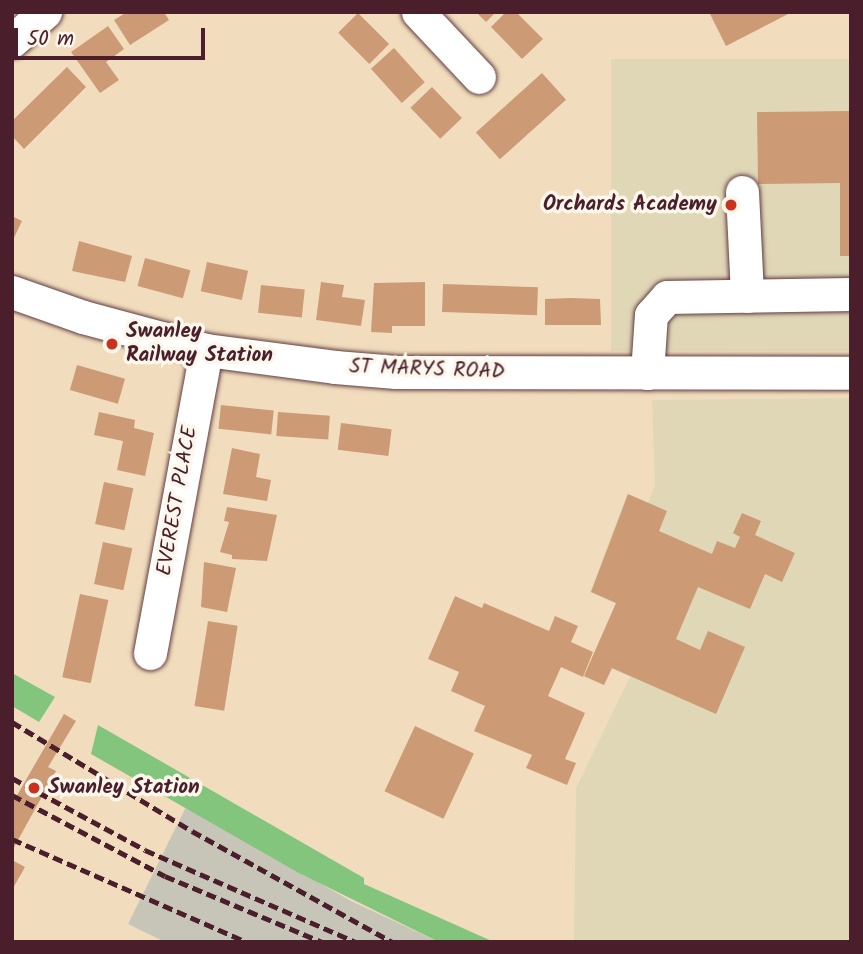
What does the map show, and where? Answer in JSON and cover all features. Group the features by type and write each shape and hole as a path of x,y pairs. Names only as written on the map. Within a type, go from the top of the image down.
{"street":[{"path":"12,41 45,12"},
{"path":"418,12 479,78"},
{"path":"742,192 747,296"},
{"name":"ST MARYS ROAD","path":"12,292 83,317 206,349 396,372 851,373"},
{"path":"646,373 651,315 667,298 851,294"},
{"name":"EVEREST PLACE","path":"150,653 206,349"}],"shaded area":[{"name":"Orchards Academy","path":"611,59 851,59 851,351 611,351"},
{"path":"851,398 851,942 574,942 576,788 630,677 612,669 604,685 584,677 616,604 590,592 627,494 648,503 655,486 652,400"},
{"path":"186,807 351,901 439,942 165,942 128,924"}],"green space":[{"path":"12,673 55,697 39,722 12,706"},
{"path":"98,725 364,878 364,884 494,942 439,942 297,872 91,754"}],"building":[{"path":"127,12 164,12 169,20 130,45 114,20"},
{"path":"476,12 496,12 486,22"},
{"path":"506,12 516,12 543,39 522,59 491,27"},
{"path":"709,12 792,12 726,46"},
{"path":"358,13 389,44 369,64 338,33"},
{"path":"108,26 124,49 106,62 119,80 100,93 71,52"},
{"path":"394,48 425,82 402,103 371,69"},
{"path":"67,67 86,87 24,149 12,136 12,121"},
{"path":"542,73 566,100 500,159 476,133"},
{"path":"432,87 462,118 440,139 410,108"},
{"path":"851,111 851,256 840,256 840,183 758,184 757,112"},
{"path":"12,216 22,221 12,242"},
{"path":"79,241 132,256 125,282 72,271"},
{"path":"145,258 190,270 183,298 137,286"},
{"path":"207,262 248,271 242,300 201,291"},
{"path":"321,282 344,285 342,297 365,300 361,326 316,320"},
{"path":"425,282 425,326 392,326 392,333 371,332 374,283"},
{"path":"443,284 538,287 537,315 442,312"},
{"path":"261,285 305,290 302,317 258,313"},
{"path":"545,299 600,299 601,325 545,325"},
{"path":"77,365 125,379 118,404 70,390"},
{"path":"221,405 274,411 271,434 218,429"},
{"path":"99,412 135,420 134,428 154,433 145,476 117,470 123,441 94,435"},
{"path":"278,412 330,416 328,440 276,436"},
{"path":"341,423 392,429 388,456 338,450"},
{"path":"232,448 260,454 256,477 271,480 267,501 223,494"},
{"path":"104,482 133,488 124,530 95,524"},
{"path":"628,494 667,511 659,531 712,554 717,541 735,548 740,537 733,533 742,513 761,521 755,535 795,553 782,582 765,574 750,609 698,587 676,639 700,650 708,631 745,647 716,714 612,668 604,685 584,676 616,603 591,592"},
{"path":"227,507 277,515 267,561 232,559 232,555 220,552 229,522 224,521"},
{"path":"103,542 132,548 123,590 94,584"},
{"path":"204,562 236,568 227,612 201,607"},
{"path":"80,594 108,600 91,683 62,677"},
{"path":"455,596 482,608 484,603 549,631 555,616 578,626 571,642 593,652 583,677 561,667 548,696 585,713 565,759 576,763 567,785 526,768 532,755 474,731 485,706 451,691 459,672 428,659"},
{"path":"208,621 238,626 224,711 195,706"},
{"name":"Swanley Station","path":"64,714 76,721 48,767 56,771 12,851 12,804"},
{"path":"415,726 474,753 443,819 385,791"},
{"path":"12,860 25,867 12,890"}],"railway":[{"path":"12,722 192,831 392,942"},
{"path":"12,778 145,850 356,942"},
{"path":"12,795 165,876 322,942"},
{"path":"12,839 247,942"}],"place":[{"name":"Orchards Academy","path":"731,205"},
{"name":"Swanley Railway Station","path":"112,344"},
{"name":"Swanley Station","path":"34,788"}]}
